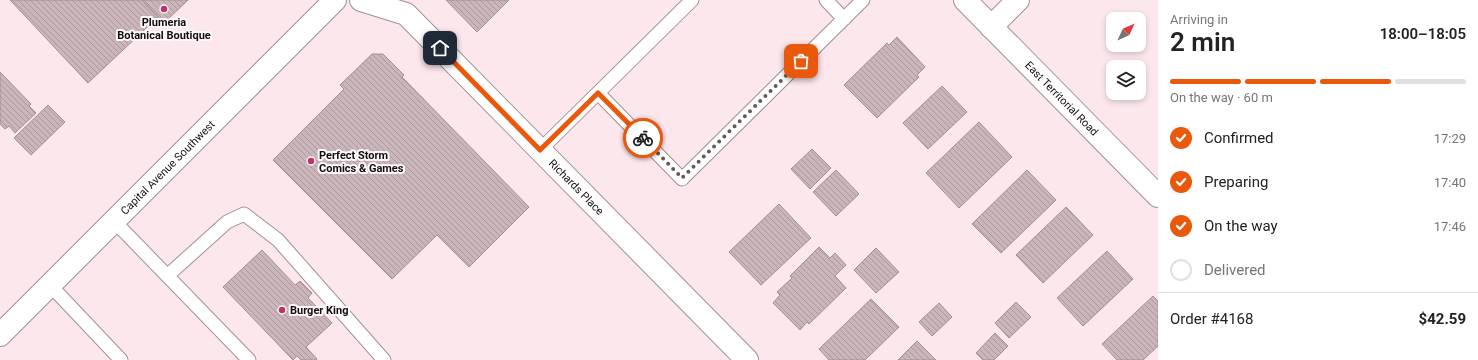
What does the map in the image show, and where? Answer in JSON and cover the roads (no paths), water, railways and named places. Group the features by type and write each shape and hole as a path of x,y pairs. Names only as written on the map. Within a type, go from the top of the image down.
{"street":[{"name":"Capital Avenue Southwest","path":"0,335 335,0"},
{"name":"Richards Place","path":"361,0 406,14 746,360"},
{"name":"East Territorial Road","path":"965,0 1158,196"},
{"path":"991,27 1018,0"}],"lane":[{"path":"540,150 692,0"},
{"path":"826,0 844,19"},
{"path":"598,93 682,178 863,0"},
{"path":"167,276 227,222 244,214 278,240 384,360"},
{"path":"114,221 248,360"},
{"path":"50,285 121,360"}],"place":[{"name":"Plumeria Botanical Boutique","path":"164,9"},
{"name":"Perfect Storm Comics & Games","path":"311,161"},
{"name":"Burger King","path":"282,310"}]}
